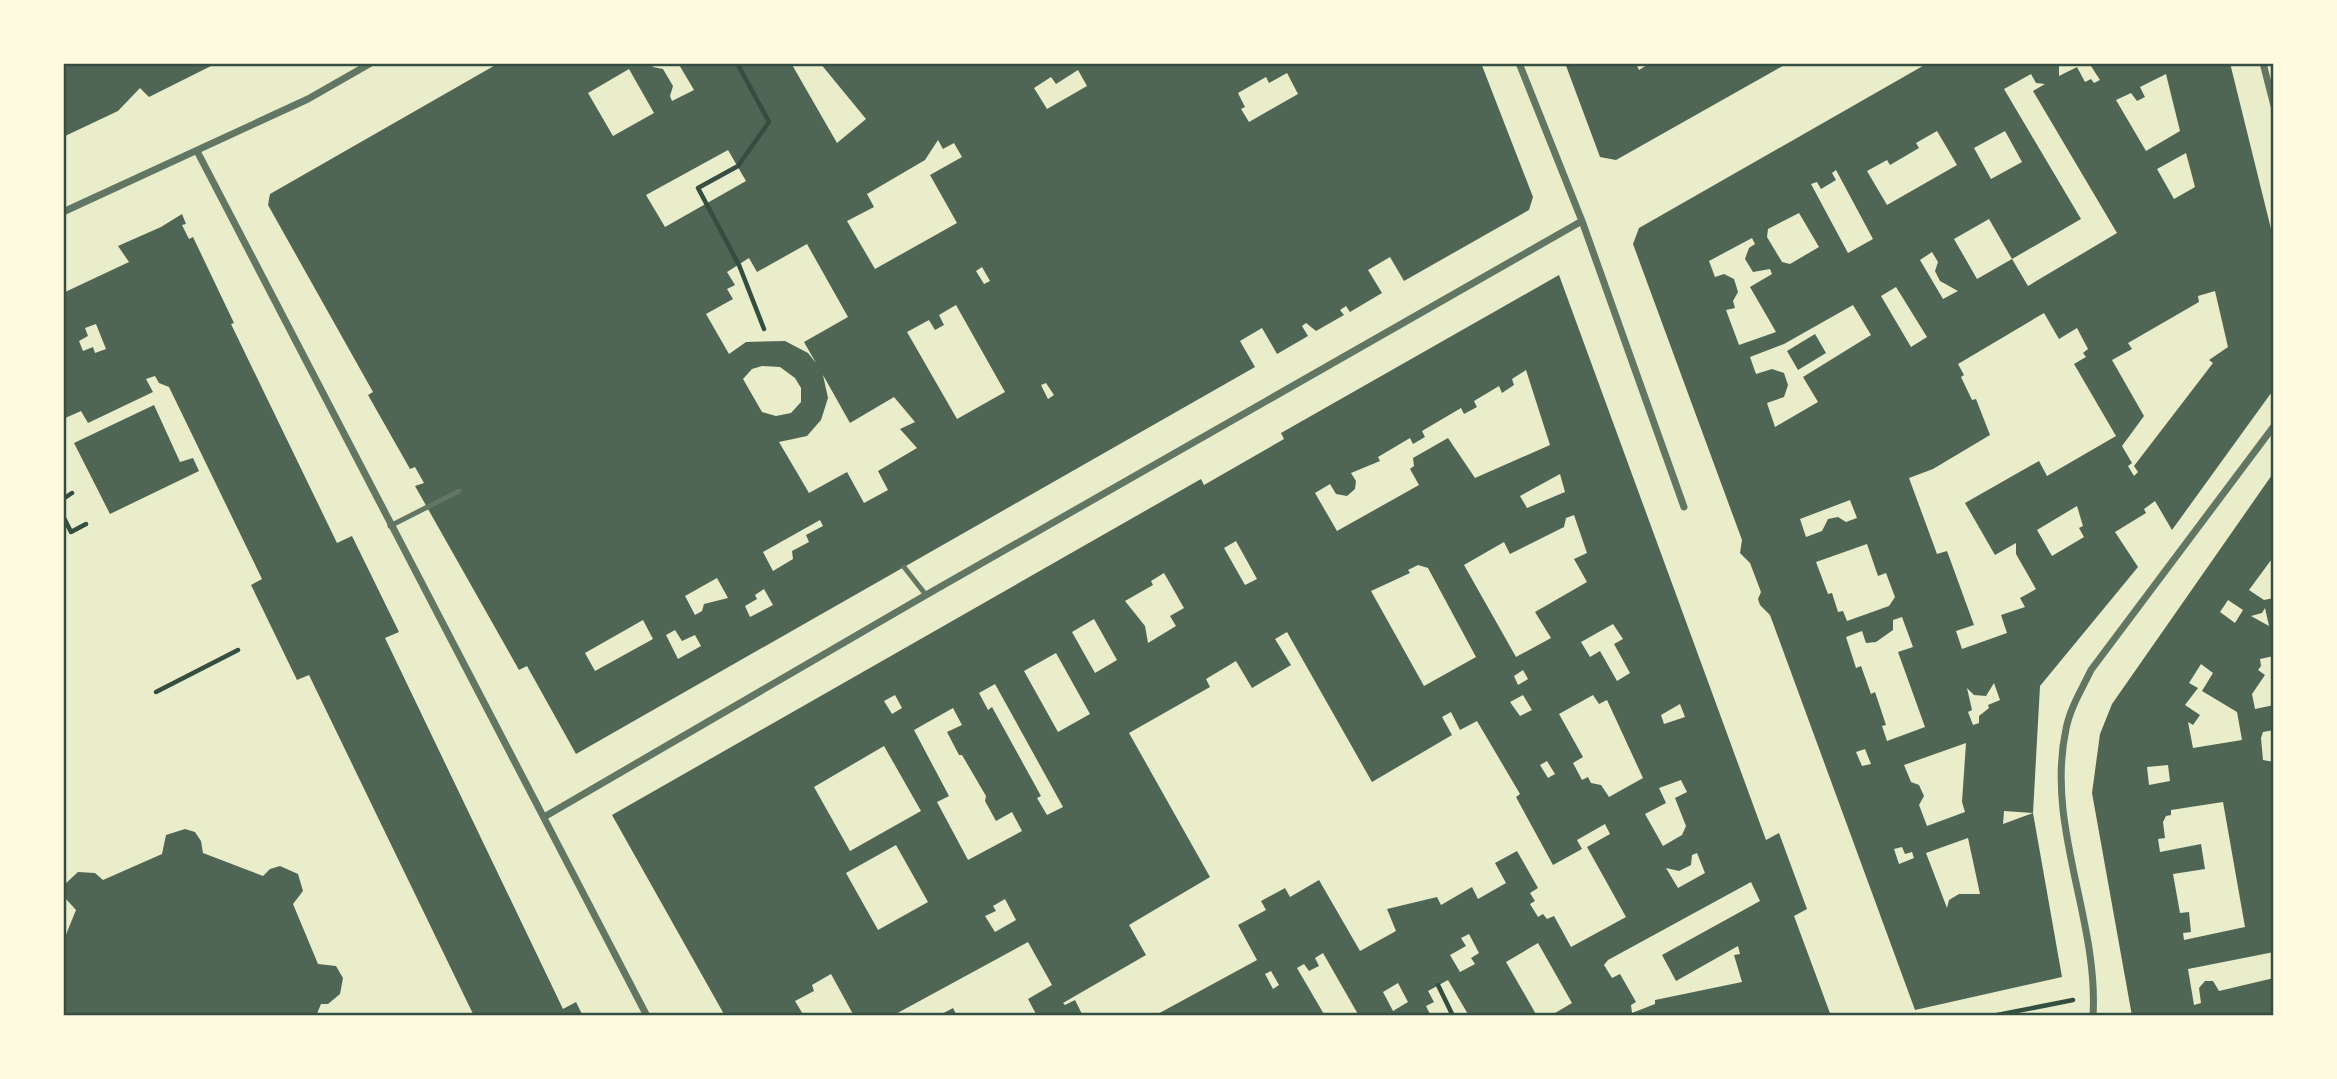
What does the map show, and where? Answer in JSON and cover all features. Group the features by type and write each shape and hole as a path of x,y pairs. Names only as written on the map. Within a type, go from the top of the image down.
{"street":[{"path":"63,212 308,99 371,63"},
{"path":"1519,63 1582,221 1684,508"},
{"path":"2263,63 2274,106"},
{"path":"197,151 647,1016"},
{"path":"544,817 926,595 1582,221"},
{"path":"2093,1016 2094,996 2062,807 2063,755 2071,712 2091,670 2274,426"}],"lane":[{"path":"390,526 459,491"},
{"path":"904,567 926,595"}],"path":[{"path":"737,63 769,122 738,166 698,188 739,265 764,329"},
{"path":"63,499 72,493"},
{"path":"63,516 71,532 86,524"},
{"path":"156,692 238,650"},
{"path":"1438,985 1453,1016"},
{"path":"1992,1016 2094,996"}],"building":[{"path":"63,63 217,63 149,97 140,88 118,111 63,137"},
{"path":"499,63 651,63 653,67 663,69 673,86 670,96 672,101 694,90 678,63 791,63 837,143 866,119 820,63 1481,63 1533,197 1529,210 1404,281 1390,257 1368,270 1382,293 1350,312 1346,306 1340,310 1344,315 1316,331 1306,323 1302,326 1308,336 1277,354 1262,328 1240,341 1255,367 576,754 527,666 519,670 415,486 424,483 415,467 410,469 368,395 373,392 268,205 270,194","holes":["629,69 654,113 613,136 588,93","1078,70 1087,86 1047,109 1034,88 1051,77 1056,84","1287,73 1298,94 1249,122 1241,109 1245,107 1238,93 1266,77 1269,83","938,140 943,149 954,143 962,157 930,175 957,223 875,269 847,221 874,207 867,194 925,160","728,150 746,181 665,227 646,195","807,244 848,317 804,342 816,363 808,353 785,341 746,342 729,354 706,314 733,299 727,289 735,285 727,272 749,258 757,272","982,267 990,281 984,284 976,271","956,305 1005,392 957,419 907,332 929,320 935,330 944,325 939,315","762,366 780,367 795,378 801,388 801,402 791,413 776,416 762,412 743,379 752,369","823,375 850,423 894,397 915,422 900,429 917,448 878,471 888,490 864,503 847,472 809,493 779,442 807,436 821,420 828,398","1046,383 1054,395 1048,399 1041,385","820,520 823,526 806,535 809,542 792,551 793,559 773,571 763,552","717,578 728,598 704,604 702,611 695,615 685,596","764,589 773,605 750,617 745,606 757,599 755,595","643,620 653,639 595,671 585,653","675,630 682,641 695,635 701,646 678,659 666,635"]},
{"path":"1565,63 1636,63 1639,70 1650,63 1788,63 1616,160 1600,157"},
{"path":"1928,63 2059,63 2059,76 2077,67 2085,82 2091,79 2094,83 2100,80 2089,63 2230,63 2274,241 2274,389 2172,530 2155,501 2144,509 2146,513 2115,532 2138,567 2040,686 2033,813 2062,977 1915,1010 1770,615 1760,605 1758,599 1761,592 1750,563 1740,553 1742,540 1633,244 1639,228","holes":["2031,74 2036,83 2045,84 2033,91 2117,233 2028,286 2012,259 2081,219 2004,89","2166,74 2180,131 2146,151 2116,100 2131,93 2137,101 2145,97 2140,87","1937,131 1957,165 1887,205 1867,171 1887,160 1890,165 1919,148 1916,143","2005,131 2022,162 1991,179 1974,148","2186,153 2195,187 2174,199 2157,169","1836,170 1873,239 1848,253 1811,184 1817,182 1821,189 1836,180 1832,173","1799,213 1819,247 1790,264 1782,262 1767,237 1768,229","1989,219 2012,259 1977,279 1954,239","1752,238 1755,244 1749,248 1745,259 1753,272 1770,269 1772,274 1750,287 1776,332 1739,345 1726,310 1735,308 1733,301 1738,292 1734,279 1724,274 1715,277 1709,261","1932,252 1938,262 1935,271 1940,281 1958,291 1943,299 1920,260","1896,287 1927,337 1911,347 1881,296","2215,291 2228,347 2209,360 2213,363 2134,466 2138,472 2134,476 2128,466 2132,463 2122,446 2144,416 2112,360 2132,349 2128,343 2199,302 2198,296","1853,305 1871,335 1803,377 1818,402 1775,427 1767,403 1784,397 1788,385 1784,373 1772,369 1756,374 1750,357 1784,344","2044,313 2059,339 2077,328 2088,349 2083,353 2086,357 2074,364 2116,436 2047,476 2039,461 1965,503 1995,555 2016,543 2016,554 2036,589 2020,598 2025,607 2001,615 2007,633 1962,649 1956,631 1974,625 1947,551 1937,554 1909,478 1933,469 1990,435 1976,399 1972,400 1958,364","1850,500 1857,518 1846,522 1838,517 1828,519 1822,531 1806,537 1800,519","2077,506 2083,526 2079,528 2084,537 2052,556 2037,530","1867,544 1878,576 1886,573 1895,597 1889,606 1847,621 1843,611 1838,612 1832,593 1828,594 1816,562","1902,617 1913,647 1898,652 1925,727 1887,741 1882,726 1886,725 1875,692 1871,694 1861,666 1856,668 1846,637 1862,631 1866,643 1876,642 1893,630 1893,620","1994,683 2000,700 1988,705 1989,708 1979,716 1979,723 1973,725 1968,712 1972,710 1967,688 1974,695 1986,696","1966,743 1962,802 1965,812 1927,826 1919,805 1924,796 1919,785 1911,782 1904,765","1865,749 1871,764 1862,766 1856,752","2004,811 2033,813 2003,824","1968,838 1980,894 1959,894 1949,900 1947,908 1926,853","1902,847 1905,854 1912,852 1914,858 1899,864 1894,849"]},
{"path":"182,214 186,224 182,225 189,239 193,237 234,323 231,324 337,543 352,536 399,632 385,638 563,1009 576,1002 583,1016 474,1016 309,675 297,680 251,585 262,579 169,387 159,383 155,376 146,379 153,392 88,423 81,411 63,419 63,293 129,262 118,246 161,227","holes":["96,324 106,349 95,353 93,347 83,351 79,341 88,336 85,328"]},
{"path":"1559,275 1766,840 1779,833 1807,909 1794,916 1831,1016 1550,1016 1572,1003 1538,943 1506,962 1537,1016 1469,1016 1448,980 1428,991 1434,1002 1426,1006 1431,1016 1359,1016 1323,953 1315,958 1319,966 1309,971 1304,964 1297,968 1325,1016 1154,1016 1257,960 1238,925 1266,910 1261,901 1285,888 1290,897 1319,880 1360,951 1396,931 1387,909 1437,897 1441,905 1472,887 1478,899 1506,883 1495,863 1517,851 1538,888 1530,893 1535,901 1530,904 1538,917 1543,914 1547,919 1554,916 1571,947 1626,917 1587,847 1610,834 1605,824 1577,840 1582,849 1553,865 1516,797 1520,794 1477,721 1460,730 1451,712 1442,717 1452,735 1372,782 1287,632 1275,639 1291,665 1252,688 1236,661 1206,679 1210,687 1129,733 1210,877 1129,925 1146,955 1063,1003 1065,1005 1075,1000 1083,1016 1037,1016 1028,999 1052,985 1028,942 892,1016 854,1016 831,974 812,985 814,991 795,1001 804,1016 725,1016 612,815 1201,479 1204,485 1284,439 1281,433","holes":["1526,370 1550,445 1475,478 1448,438 1413,458 1414,466 1410,469 1419,485 1337,531 1315,493 1330,484 1336,494 1347,496 1355,489 1356,481 1351,473 1380,461 1378,457 1410,438 1413,444 1425,437 1422,431 1461,408 1464,414 1477,407 1474,401 1499,386 1502,393 1514,385 1512,379","1560,474 1565,492 1527,508 1520,496","1574,515 1587,553 1574,559 1587,582 1535,612 1551,638 1516,657 1464,565 1504,542 1510,554 1564,527 1566,518","1236,541 1257,579 1245,585 1224,548","1418,565 1428,568 1476,657 1424,686 1371,591 1410,573 1408,570","1164,573 1184,608 1170,616 1176,626 1148,643 1145,626 1125,601 1153,585 1151,581","1094,619 1117,660 1095,673 1072,632","1613,624 1623,639 1614,644 1630,673 1617,681 1600,651 1590,657 1581,642","1056,653 1090,714 1058,732 1024,671","1523,670 1528,679 1518,685 1514,676","995,684 1063,807 1047,815 1037,798 1041,796 992,707 988,710 979,693","895,695 902,708 892,714 884,701","1523,695 1532,710 1520,716 1510,702","1593,695 1599,704 1607,700 1643,778 1609,797 1601,785 1591,783 1588,777 1582,780 1573,763 1583,757 1559,714","1680,704 1685,717 1664,724 1661,715","953,708 962,725 947,732 986,796 985,801 996,821 1012,812 1022,831 968,860 937,802 949,796 914,730","884,746 921,811 850,851 814,787","1547,761 1555,774 1548,778 1540,765","1681,780 1687,792 1675,798 1686,826 1682,835 1663,846 1645,814 1666,803 1659,788","896,845 928,902 878,930 846,873","1697,853 1705,873 1678,888 1666,868 1679,871 1691,865 1692,855","1751,882 1760,901 1662,955 1676,981 1738,946 1740,954 1734,955 1742,982 1655,1000 1655,1004 1632,1013 1631,1005 1636,1002 1620,974 1612,978 1604,965 1608,960","1005,899 1016,920 995,932 985,916 996,911 993,906","1469,934 1479,953 1471,958 1475,964 1460,972 1450,955 1466,946 1461,938","1271,971 1279,985 1273,989 1265,974","1398,983 1408,1002 1393,1011 1383,992"]},
{"path":"1815,334 1826,353 1798,370 1787,351"},
{"path":"154,405 180,462 193,458 199,471 110,514 74,443"},
{"path":"2274,472 2274,556 2249,590 2264,600 2274,598 2274,656 2260,659 2261,666 2258,670 2265,675 2252,694 2255,709 2274,705 2274,730 2263,732 2261,738 2263,760 2274,762 2274,952 2188,969 2194,1005 2201,1003 2199,988 2205,981 2213,981 2219,991 2274,978 2274,1016 2132,1016 2092,793 2100,734 2112,704","holes":["2228,600 2243,610 2235,623 2220,612","2265,608 2269,626 2251,616 2262,613","2201,664 2213,673 2202,691 2237,712 2242,740 2193,748 2188,722 2193,725 2200,715 2185,705 2198,688 2189,683","2168,765 2170,781 2149,785 2147,767","2223,802 2245,927 2184,940 2183,933 2191,932 2189,912 2180,913 2173,874 2205,869 2201,844 2160,852 2158,839 2165,838 2163,822 2166,816 2171,815 2171,810"]},
{"path":"185,829 195,832 201,841 203,853 263,876 270,869 280,866 298,874 303,891 293,904 318,964 336,966 343,978 340,994 328,1004 321,1004 316,1016 63,1016 63,942 76,910 66,899 65,884 78,872 95,873 103,880 162,854 166,835"},
{"path":"953,1008 957,1016 938,1016"}]}
